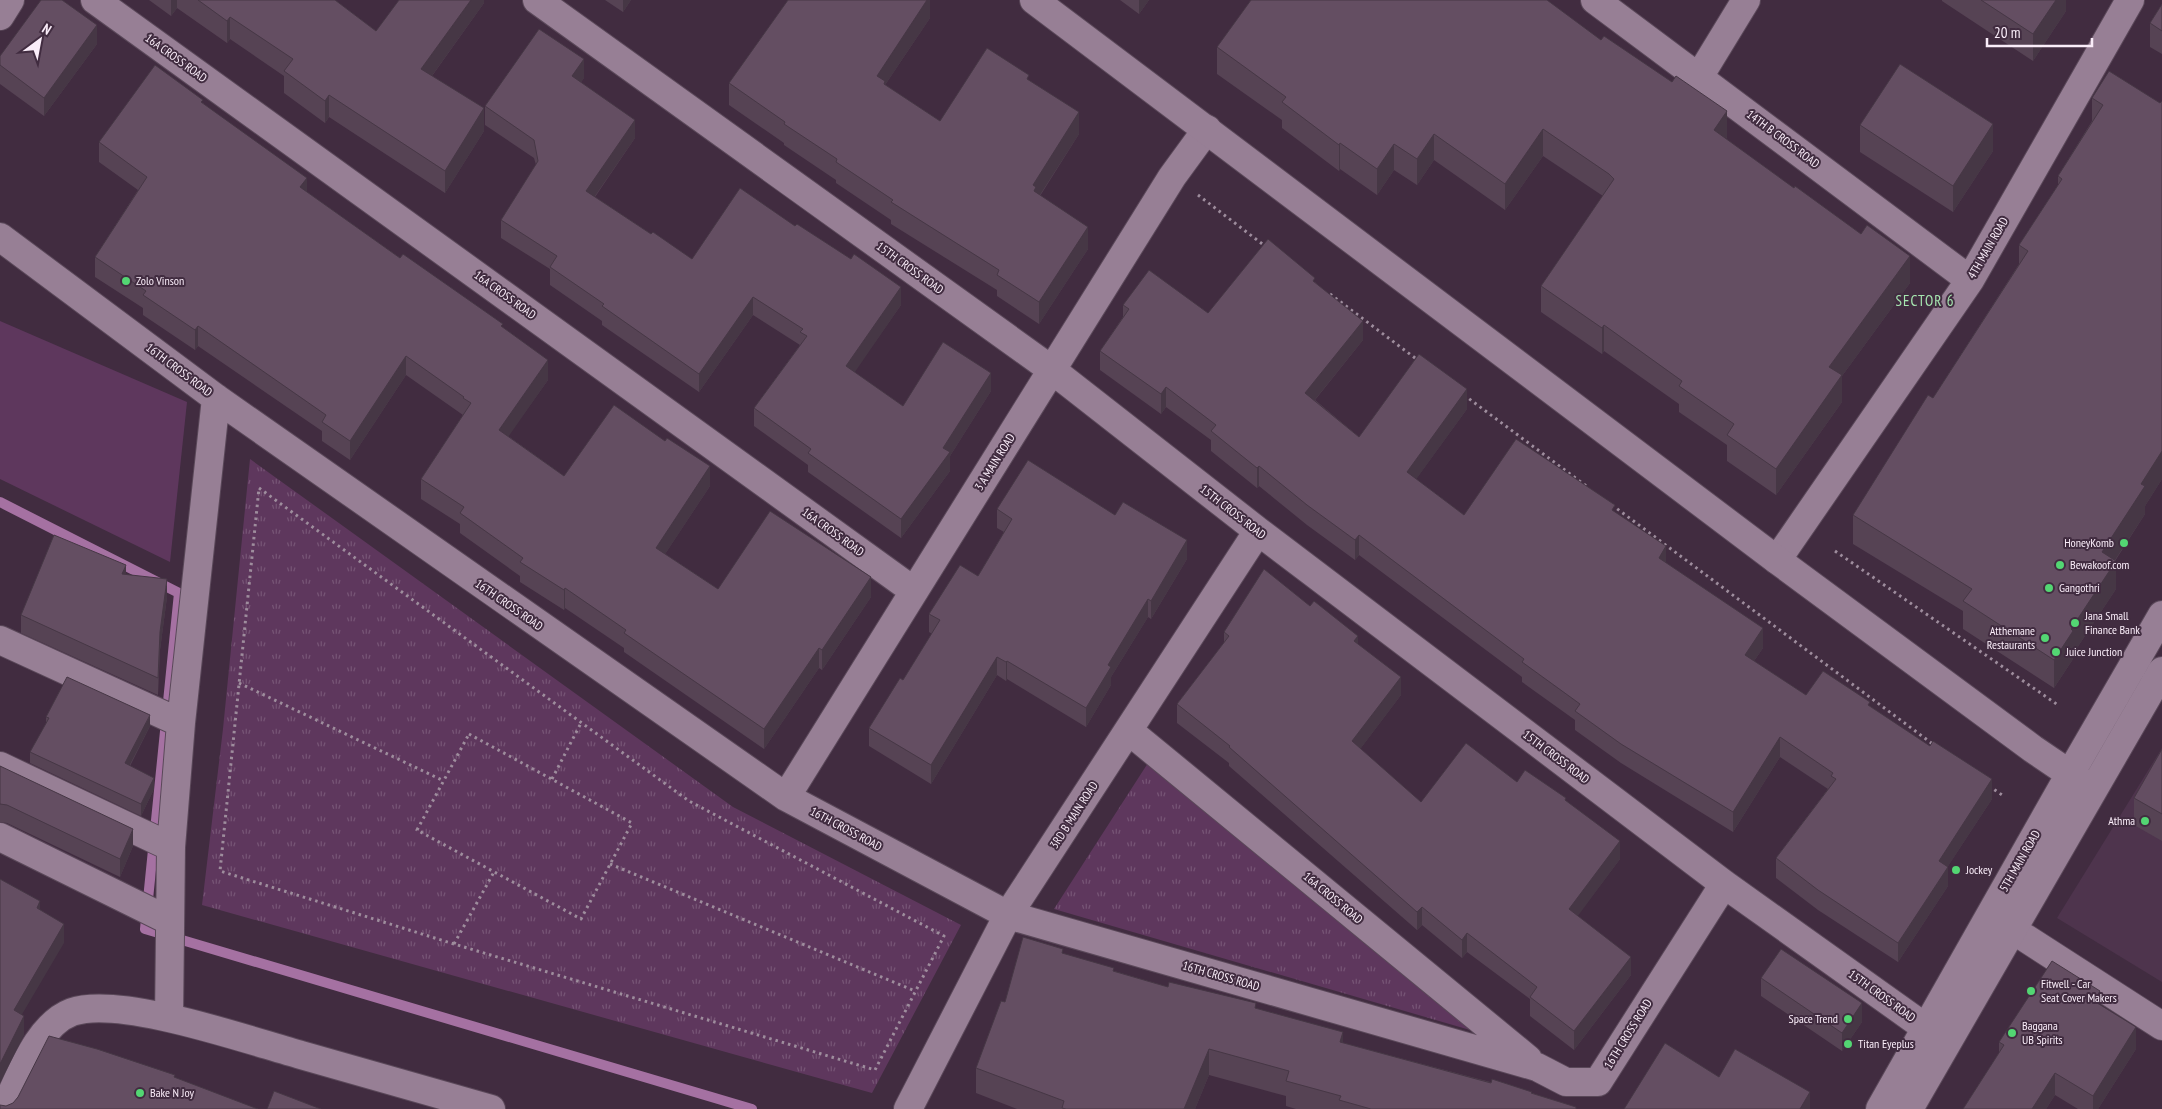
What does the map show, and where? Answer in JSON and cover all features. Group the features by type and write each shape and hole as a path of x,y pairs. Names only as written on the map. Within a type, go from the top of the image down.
{"street":[{"path":"0,16 10,0"},
{"name":"16A CROSS ROAD","path":"95,0 914,591"},
{"name":"15TH CROSS ROAD","path":"537,0 1052,370 1258,531 1724,884 1926,1028"},
{"path":"1034,0 1777,560 2092,789"},
{"name":"14TH B CROSS ROAD","path":"1595,0 1970,280"},
{"path":"1699,77 1746,0"},
{"name":"4TH MAIN ROAD","path":"1777,560 1970,280 2130,0"},
{"name":"3 A MAIN ROAD","path":"786,798 1172,177 1207,130"},
{"name":"16TH CROSS ROAD","path":"0,237 216,398 786,798 1008,915 1537,1067 1566,1082 1598,1082 1724,884"},
{"path":"169,1018 171,848 181,723 216,398"},
{"name":"3RD B MAIN ROAD","path":"908,1109 1008,915 1258,531"},
{"name":"5TH MAIN ROAD","path":"1880,1109 2162,615"},
{"path":"0,640 181,723"},
{"path":"1909,1109 2014,930 2092,789 2162,671"},
{"name":"16A CROSS ROAD","path":"1129,731 1537,1067"},
{"path":"0,766 171,848"},
{"path":"0,837 170,921"},
{"path":"2014,930 2162,1026"},
{"path":"4,1109 42,1035 57,1021 72,1012 96,1007 169,1018 491,1109"}],"path":[{"path":"1193,192 1269,248"},
{"path":"1324,290 1427,367"},
{"path":"1459,391 1593,491"},
{"path":"259,488 689,801 944,936 875,1070 454,944 220,871 239,683 259,488"},
{"path":"1609,503 1942,750"},
{"path":"1835,551 2058,705"},
{"path":"239,683 444,781"},
{"path":"552,779 582,723"},
{"path":"469,734 552,779 632,823 581,919 417,830 469,734"},
{"path":"1981,780 2005,798"},
{"path":"610,864 915,991"},
{"path":"454,944 494,872"}],"shaded area":[{"path":"2162,748 2162,982 2057,918"}],"green space":[{"path":"0,321 187,402 170,562 0,479"},
{"path":"250,459 733,807 961,925 872,1093 202,905 223,729"},
{"path":"1148,763 1477,1032 1054,909"}],"building":[{"path":"41,0 62,0 97,25 44,98 0,65 0,56"},
{"path":"198,0 335,0 376,31 399,0 471,0 421,69 484,108 445,171 329,95 325,101 284,71 293,59 230,17 227,21"},
{"path":"788,0 927,0 877,76 885,81 884,84 940,121 987,48 1029,75 1027,79 1079,112 1033,185 1036,187 1034,191 1088,227 1039,302 997,275 999,270 891,202 893,200 836,162 837,159 784,124 785,122 729,83"},
{"path":"1251,0 1547,0 1601,40 1604,36 1672,82 1676,76 1727,111 1714,130 1861,234 1867,225 1910,256 1829,367 1842,375 1776,469 1727,435 1734,424 1679,386 1682,381 1604,325 1602,328 1541,286 1614,179 1609,174 1543,129 1505,184 1434,134 1417,159 1394,144 1377,169 1340,143 1339,145 1282,102 1286,97 1217,47"},
{"path":"1981,0 2056,0 2033,34"},
{"path":"2162,4 2162,31 2150,23"},
{"path":"539,29 584,59 572,76 635,120 586,191 651,234 653,232 692,259 740,188 795,226 797,224 851,259 854,254 901,287 846,366 903,406 943,342 991,373 943,448 950,452 901,519 808,453 811,449 754,408 807,336 800,332 803,329 753,297 699,374 550,267 557,256 501,220 538,161 534,140 485,106"},
{"path":"1900,64 1993,124 1953,186 1860,125"},
{"path":"155,65 203,100 201,102 307,178 300,187 400,258 403,254 503,324 501,326 548,360 499,430 564,476 614,405 665,441 667,438 710,466 656,548 718,589 770,511 871,577 822,650 819,648 764,729 624,633 626,630 565,588 564,590 520,562 523,558 460,513 464,507 421,479 471,403 406,356 350,441 322,422 326,415 198,326 195,330 143,295 146,291 95,257 147,177 99,142"},
{"path":"2109,71 2160,103 2162,101 2162,451 2141,484 2145,486 2102,552 2116,561 2071,629 2073,631 2054,660 1963,601 1972,589 1853,515 1928,395 1933,398 2028,251 2019,245 2062,179 2058,176 2103,105 2092,98"},
{"path":"1268,239 1315,278 1313,281 1363,321 1305,393 1359,437 1419,354 1467,389 1407,472 1464,515 1516,439 1615,505 1612,510 1666,546 1659,558 1763,628 1745,655 1806,695 1823,671 1870,702 1868,705 1930,746 1933,741 1992,779 1939,861 1948,867 1898,943 1818,890 1776,858 1836,779 1831,776 1833,773 1780,737 1733,812 1621,744 1575,711 1580,704 1522,662 1524,659 1359,535 1355,540 1307,505 1259,466 1257,468 1211,431 1216,425 1166,387 1161,394 1100,351 1129,309 1123,305 1149,270 1208,313"},
{"path":"1028,460 1115,515 1123,502 1187,540 1151,601 1148,599 1108,665 1111,667 1086,708 1007,661 997,657 931,765 869,728 900,678 903,680 940,620 929,614 960,565 978,576 1012,519 997,509"},
{"path":"54,535 126,565 122,574 167,579 160,632 158,678 21,615"},
{"path":"1264,569 1310,606 1314,601 1358,636 1354,641 1401,677 1352,741 1421,802 1466,743 1517,782 1525,770 1566,798 1565,800 1620,841 1569,909 1631,957 1574,1031 1530,997 1537,987 1467,933 1462,940 1422,907 1417,912 1230,746 1177,704 1229,636 1224,632"},
{"path":"67,677 150,715 125,763 154,778 141,804 30,752 49,718 46,717"},
{"path":"2162,749 2162,814 2134,798"},
{"path":"0,766 133,829 120,859 7,805 0,804"},
{"path":"0,879 40,901 37,908 64,924 14,1010 24,1016 0,1064"},
{"path":"1023,937 1063,949 1062,953 1114,968 1113,971 1168,987 1169,982 1256,1003 1255,1008 1343,1032 1340,1042 1491,1083 1492,1079 1576,1107 1576,1109 1371,1109 1339,1100 1341,1096 1286,1081 1289,1071 1209,1049 1184,1109 1062,1108 1064,1101 976,1068 1001,1001 1005,1002"},
{"path":"1781,949 1862,1003 1842,1033 1761,978"},
{"path":"2052,961 2100,991 2094,1001 2136,1027 2093,1096 2055,1073 2032,1109 1963,1109 2004,1045 1999,1042"},
{"path":"49,1036 97,1049 175,1075 174,1077 258,1109 0,1109 0,1105 6,1106 13,1103 18,1097"},
{"path":"1665,1043 1719,1077 1735,1049 1810,1092 1800,1109 1624,1109"},
{"path":"274,1091 321,1109 267,1109"}],"waterway":[{"path":"0,502 179,593 145,929 752,1109"}],"place":[{"name":"Zolo Vinson","path":"126,281"},
{"name":"HoneyKomb","path":"2124,543"},
{"name":"Bewakoof.com","path":"2060,565"},
{"name":"Gangothri","path":"2049,588"},
{"name":"Jana Small Finance Bank","path":"2075,623"},
{"name":"Atthemane Restaurants","path":"2045,638"},
{"name":"Juice Junction","path":"2056,652"},
{"name":"Athma","path":"2145,821"},
{"name":"Jockey","path":"1956,870"},
{"name":"Fitwell - Car Seat Cover Makers","path":"2031,991"},
{"name":"Space Trend","path":"1848,1019"},
{"name":"Baggana UB Spirits","path":"2012,1033"},
{"name":"Titan Eyeplus","path":"1848,1044"},
{"name":"Bake N Joy","path":"140,1093"}],"district":[{"name":"SECTOR 6","path":"1925,301"}]}
